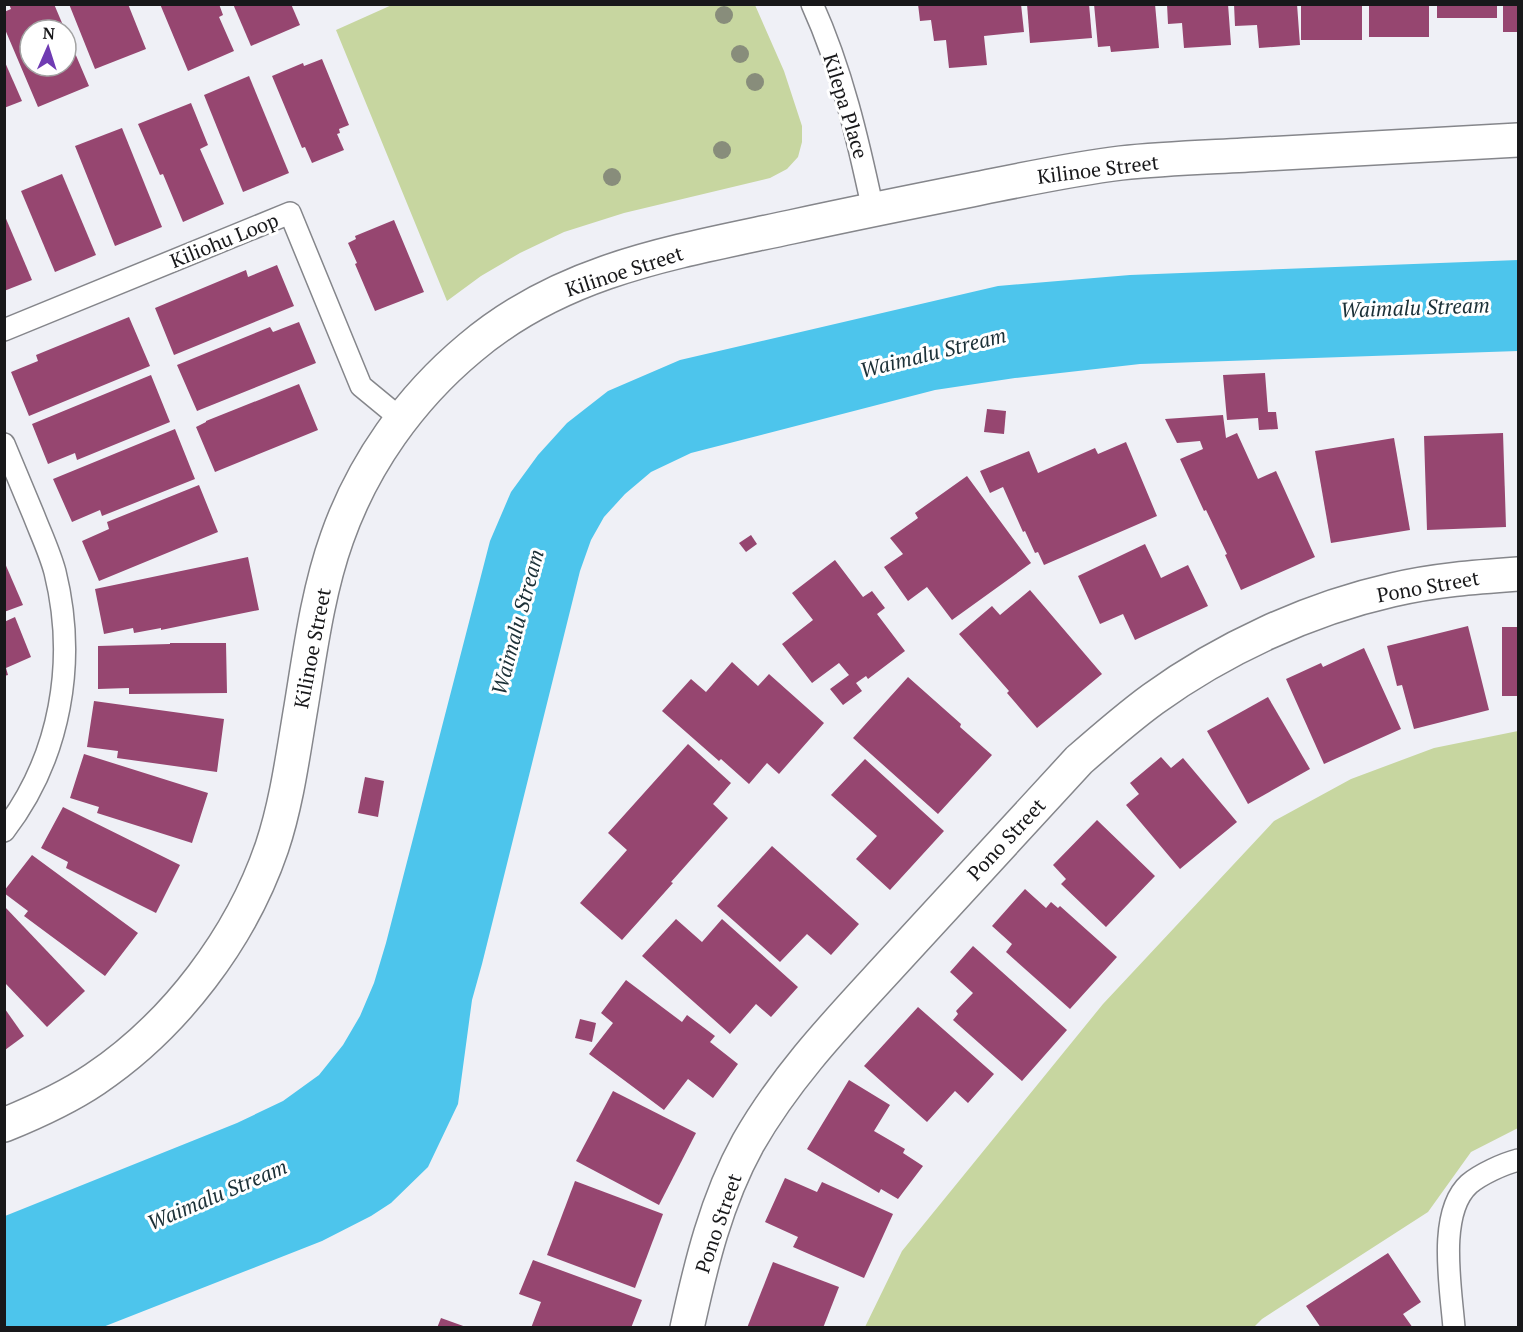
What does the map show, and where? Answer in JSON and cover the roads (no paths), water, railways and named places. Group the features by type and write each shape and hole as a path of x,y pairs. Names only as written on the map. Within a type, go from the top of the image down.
{"street":[{"name":"Kilinoe Street","path":"4,1125 57,1101 95,1079 128,1054 189,994 216,957 256,886 273,845 326,577 335,541 360,484 402,418 443,372 506,320 548,296 588,278 627,265 680,251 1035,177 1129,162 1518,140"},
{"name":"Pono Street","path":"687,1328 714,1221 747,1145 770,1107 813,1050 1079,760 1154,698 1189,675 1250,642 1290,624 1336,605 1392,590 1457,579 1518,574"}],"lane":[{"name":"Kilepa Place","path":"812,4 842,82 873,210"},
{"name":"Kiliohu Loop","path":"4,330 290,213 361,386 402,418"},
{"path":"4,444 54,570 61,603 64,666 61,704 50,748 34,787 4,831"},
{"path":"1454,1328 1447,1240 1455,1203 1469,1184 1499,1166 1518,1160"}],"water":[{"name":"Waimalu Stream","path":"1518,260 1518,351 1140,364 1015,378 935,390 691,453 651,472 625,494 604,517 591,540 580,571 472,1000 458,1104 428,1167 391,1203 322,1241 103,1327 5,1327 5,1216 237,1123 283,1101 319,1075 343,1045 360,1016 374,983 386,943 490,541 511,492 538,455 567,423 608,391 680,360 998,286 1130,275"}]}
